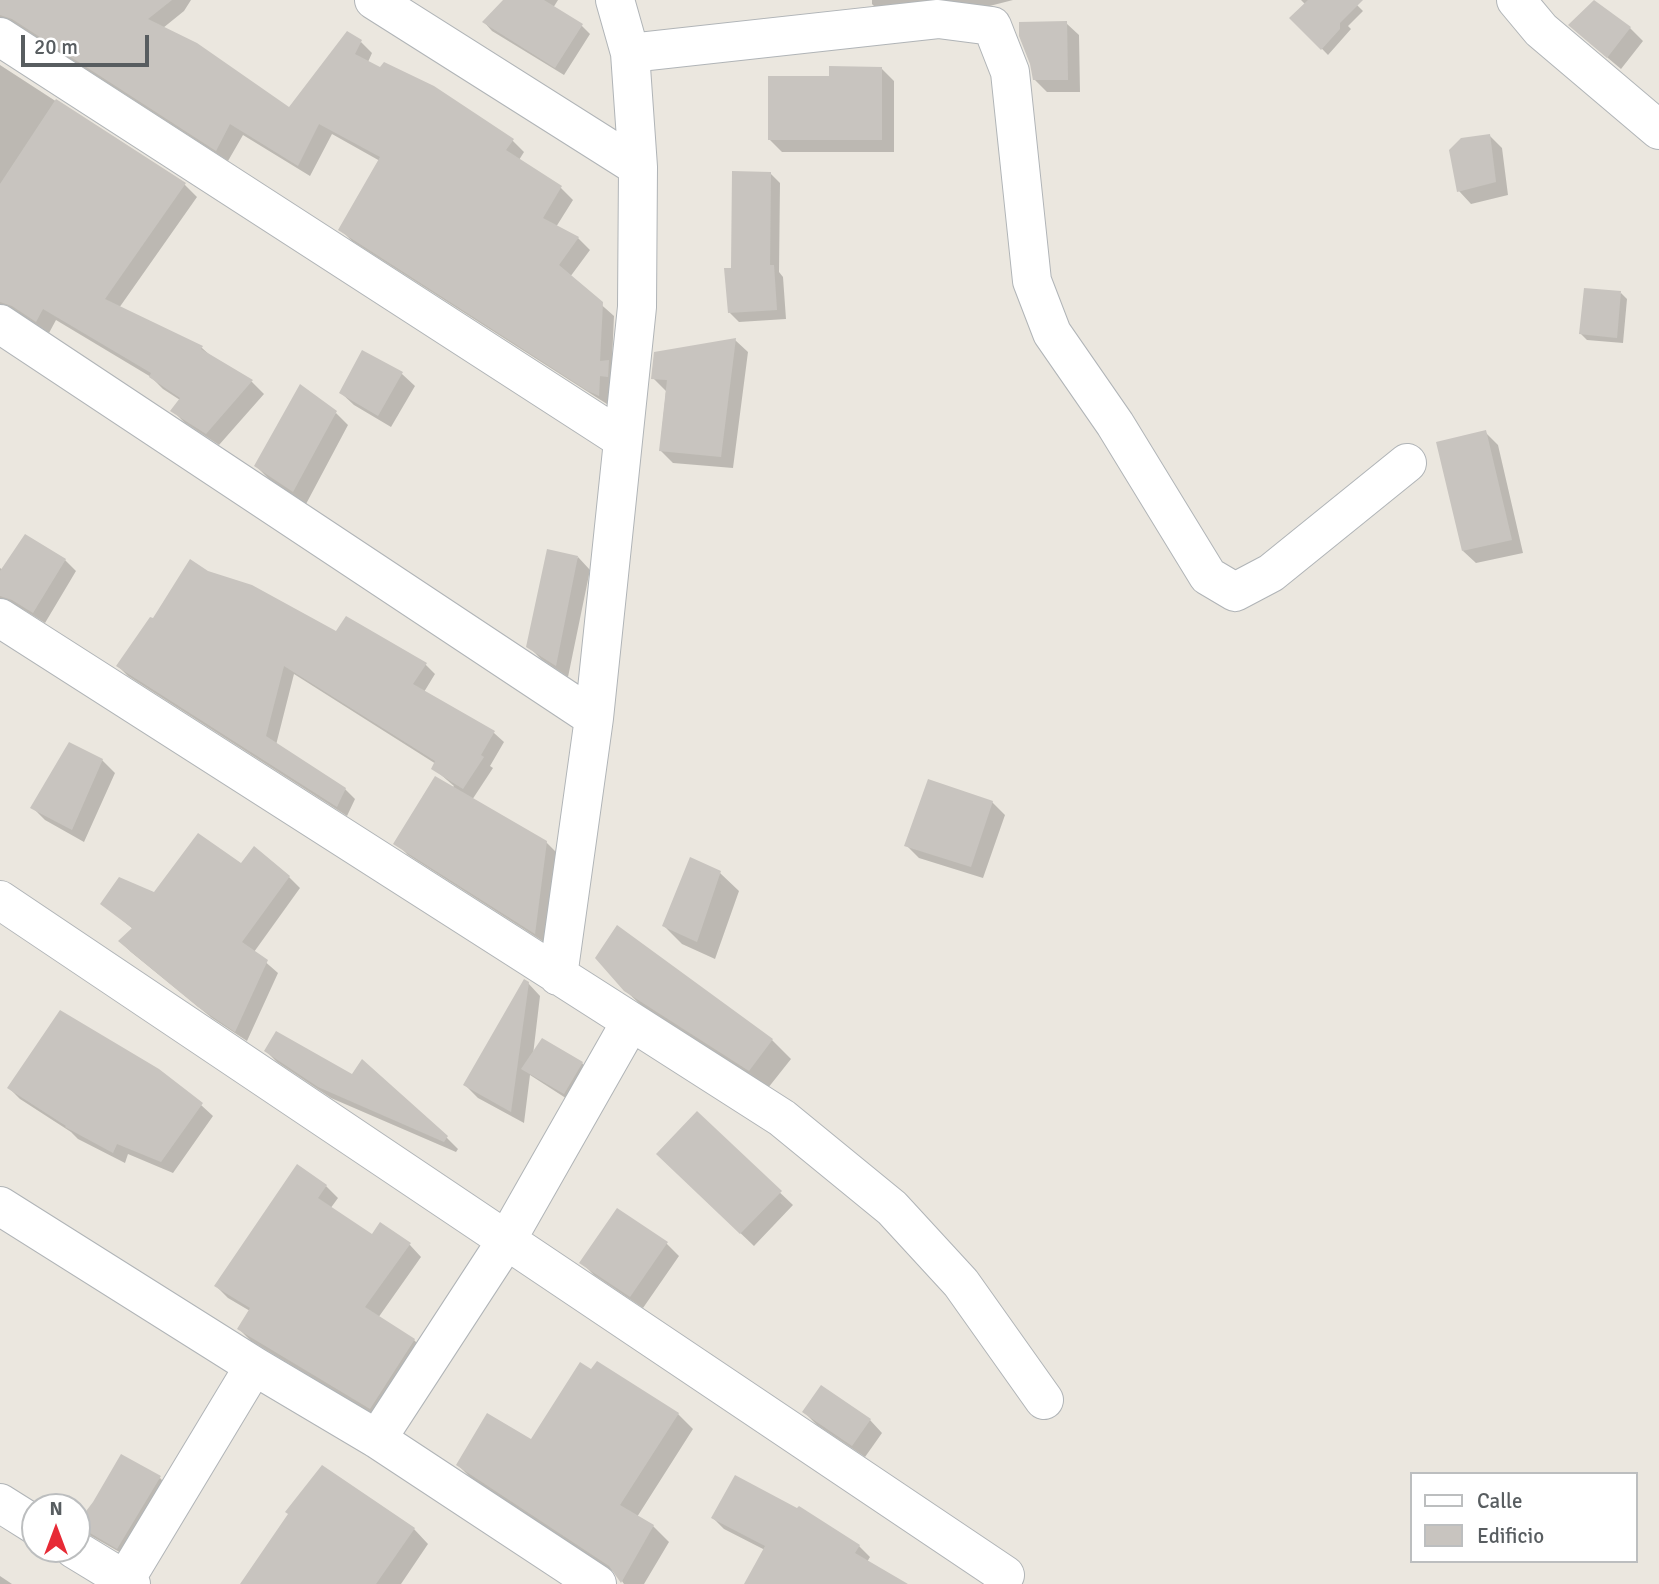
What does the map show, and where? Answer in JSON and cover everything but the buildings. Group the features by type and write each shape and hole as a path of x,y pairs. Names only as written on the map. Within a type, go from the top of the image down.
{"street":[{"path":"374,0 638,167"},
{"path":"558,976 594,719 637,307 638,167 630,53 615,0"},
{"path":"1516,0 1541,30 1659,130"},
{"path":"630,53 938,19 992,26 1010,72 1032,281 1052,333 1115,424 1208,576 1235,592 1271,573 1407,463"},
{"path":"0,37 622,439"},
{"path":"0,324 594,719"},
{"path":"0,618 782,1118 892,1208 961,1283 1044,1400"},
{"path":"0,900 1005,1575"},
{"path":"377,1439 506,1241 630,1023"},
{"path":"0,1206 254,1366 377,1439 597,1584"},
{"path":"91,1560 127,1583 254,1366"},
{"path":"0,1503 21,1516"}]}
